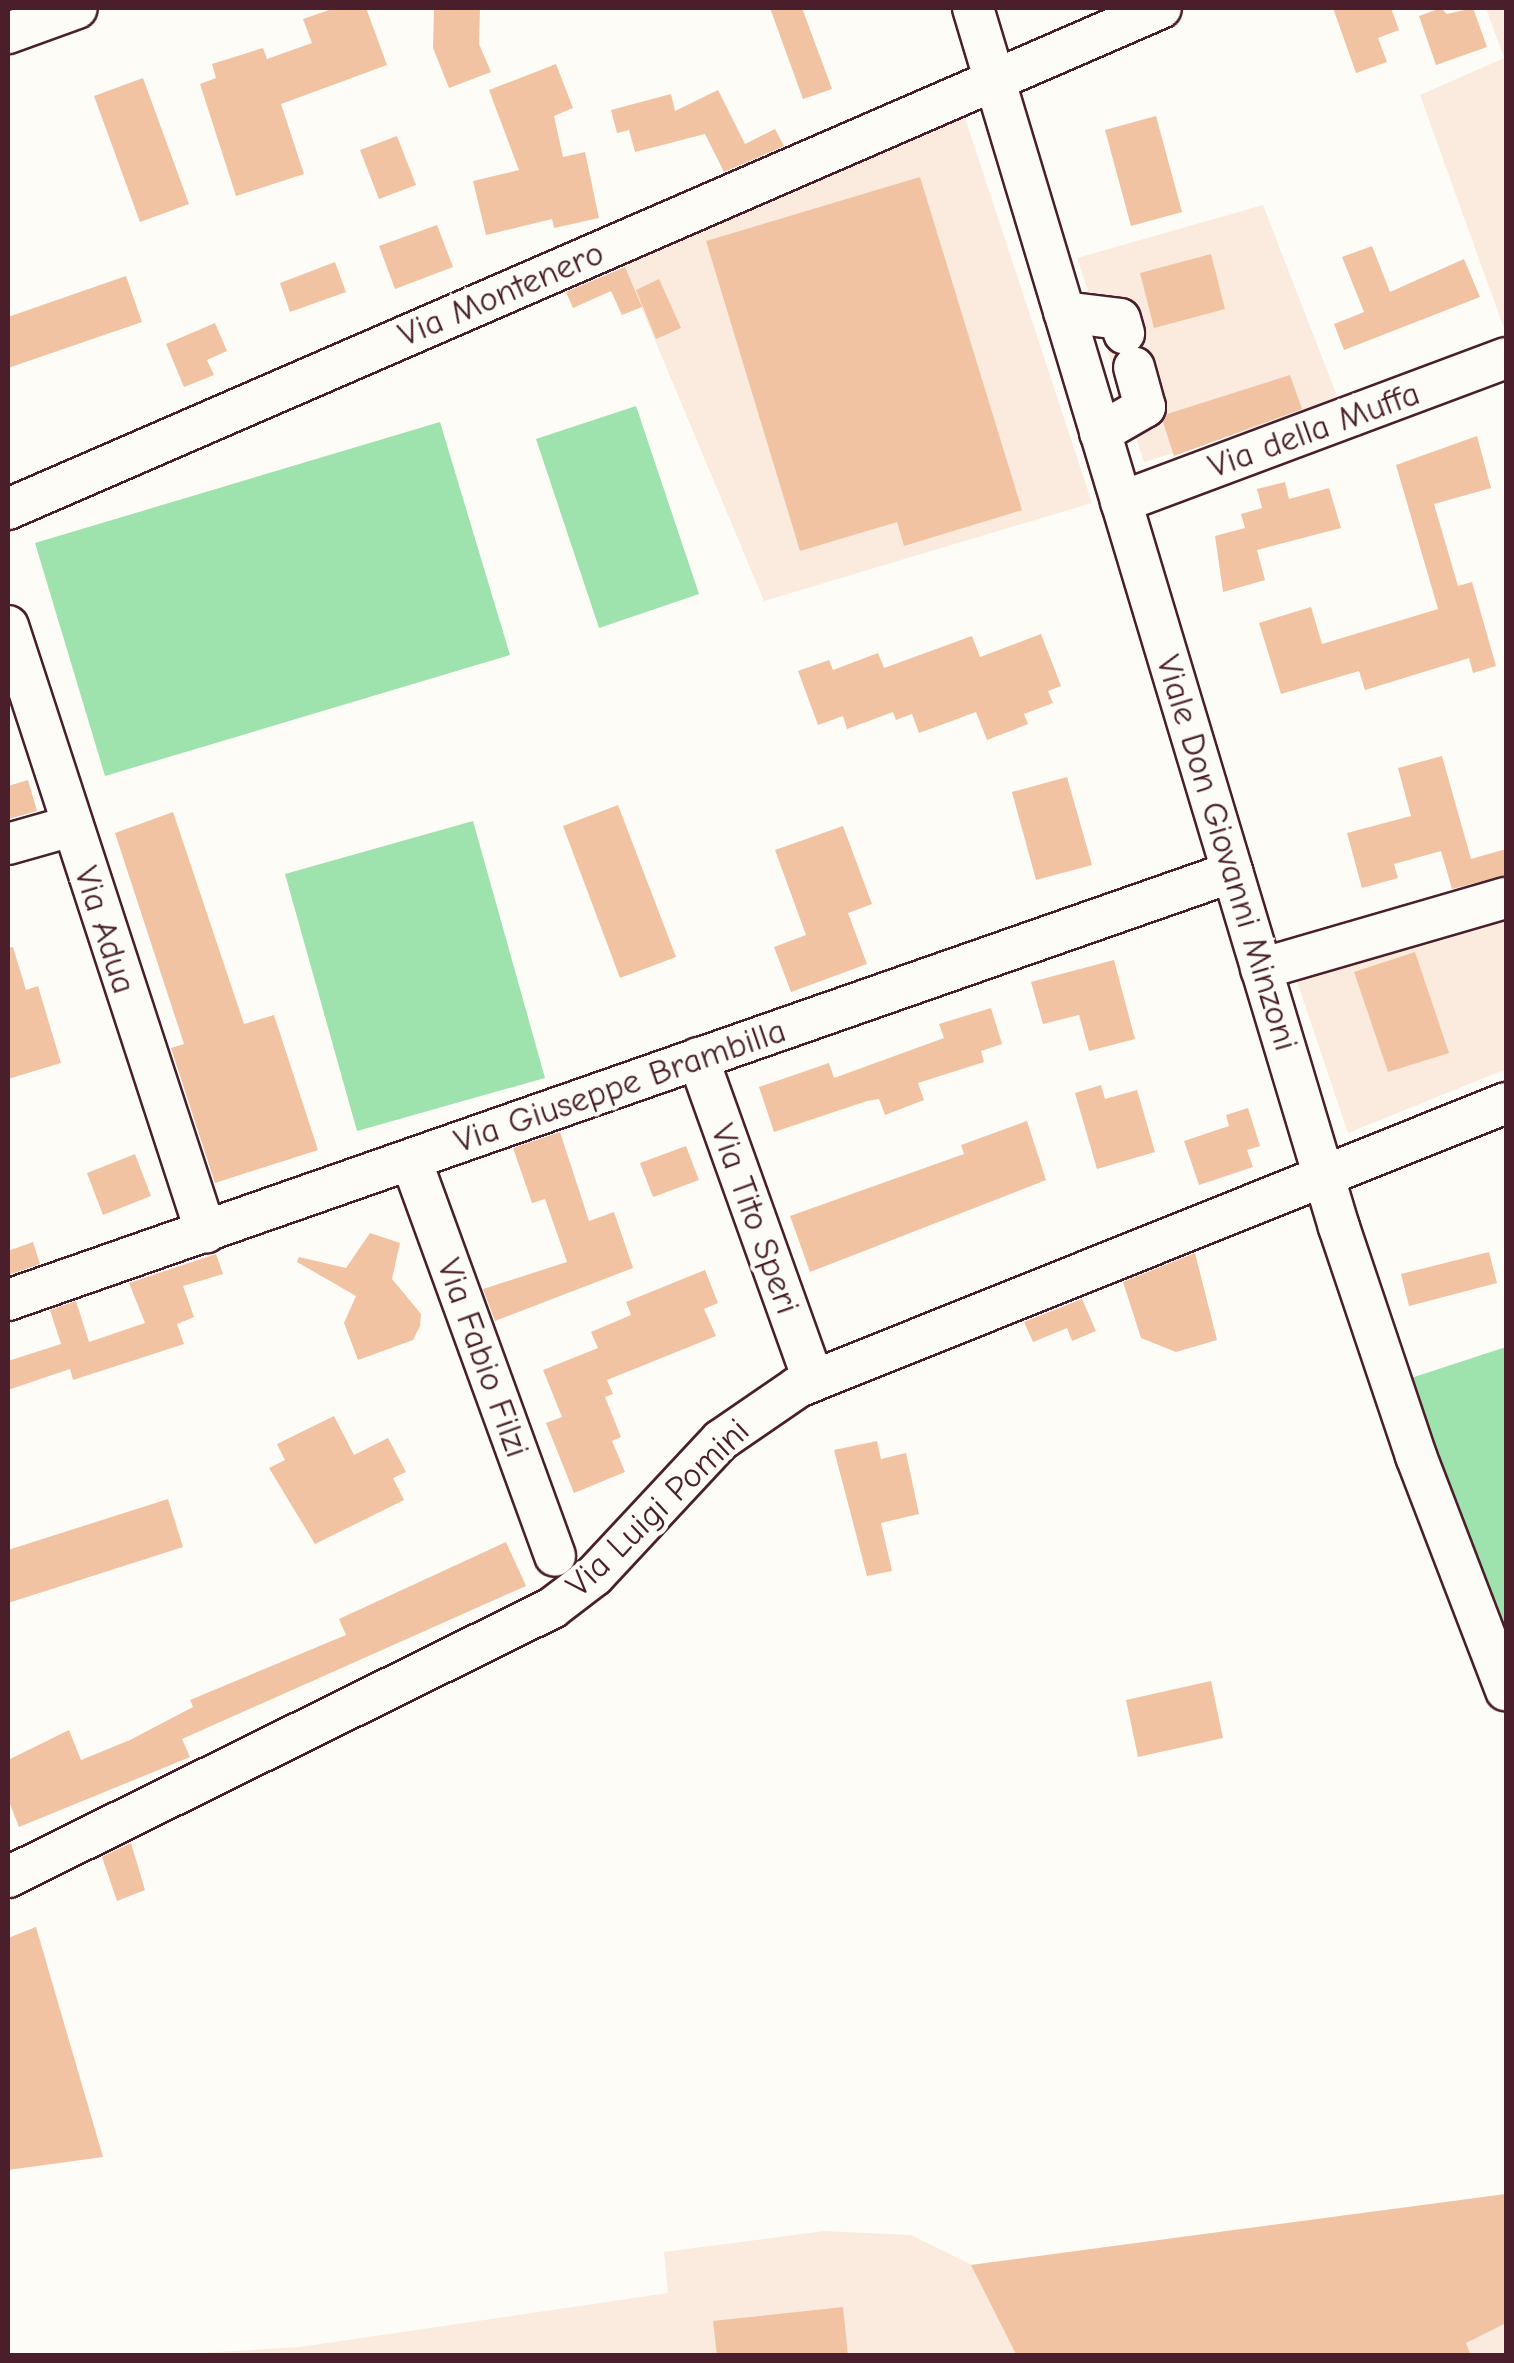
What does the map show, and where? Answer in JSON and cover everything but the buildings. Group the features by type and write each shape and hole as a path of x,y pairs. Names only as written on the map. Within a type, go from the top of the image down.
{"street":[{"path":"8,33 77,8"},
{"name":"Viale Don Giovanni Minzoni","path":"973,8 1324,1172 1416,1456 1506,1690"},
{"name":"Via Montenero","path":"8,508 1161,8"},
{"path":"1064,312 1120,319 1146,408 1100,433"},
{"name":"Via della Muffa","path":"1121,502 1506,358"},
{"name":"Via Adua","path":"8,626 206,1233"},
{"path":"8,844 71,826"},
{"name":"Via Giuseppe Brambilla","path":"8,1300 1232,872"},
{"path":"1261,969 1506,898"},
{"name":"Via Tito Speri","path":"698,1058 814,1380"},
{"name":"Via Luigi Pomini","path":"8,1877 552,1608 594,1576 721,1440 814,1380 1506,1102"},
{"name":"Via Fabio Filzi","path":"410,1160 556,1556"}],"shaded area":[{"path":"1486,8 1506,8 1506,334 1420,95 1504,58"},
{"path":"965,118 1092,503 764,601 621,259"},
{"path":"1263,205 1337,396 1303,414 1144,462 1077,258"},
{"path":"1506,915 1506,1069 1348,1133 1296,978"},
{"path":"1506,2194 1506,2355 150,2356 300,2347 668,2293 664,2252 824,2231 911,2235 972,2265"}],"green space":[{"path":"636,406 699,594 599,628 536,439"},
{"path":"440,422 510,655 105,776 35,543"},
{"path":"473,821 545,1078 357,1131 285,874"},
{"path":"1506,1347 1506,1637 1411,1378"}]}
